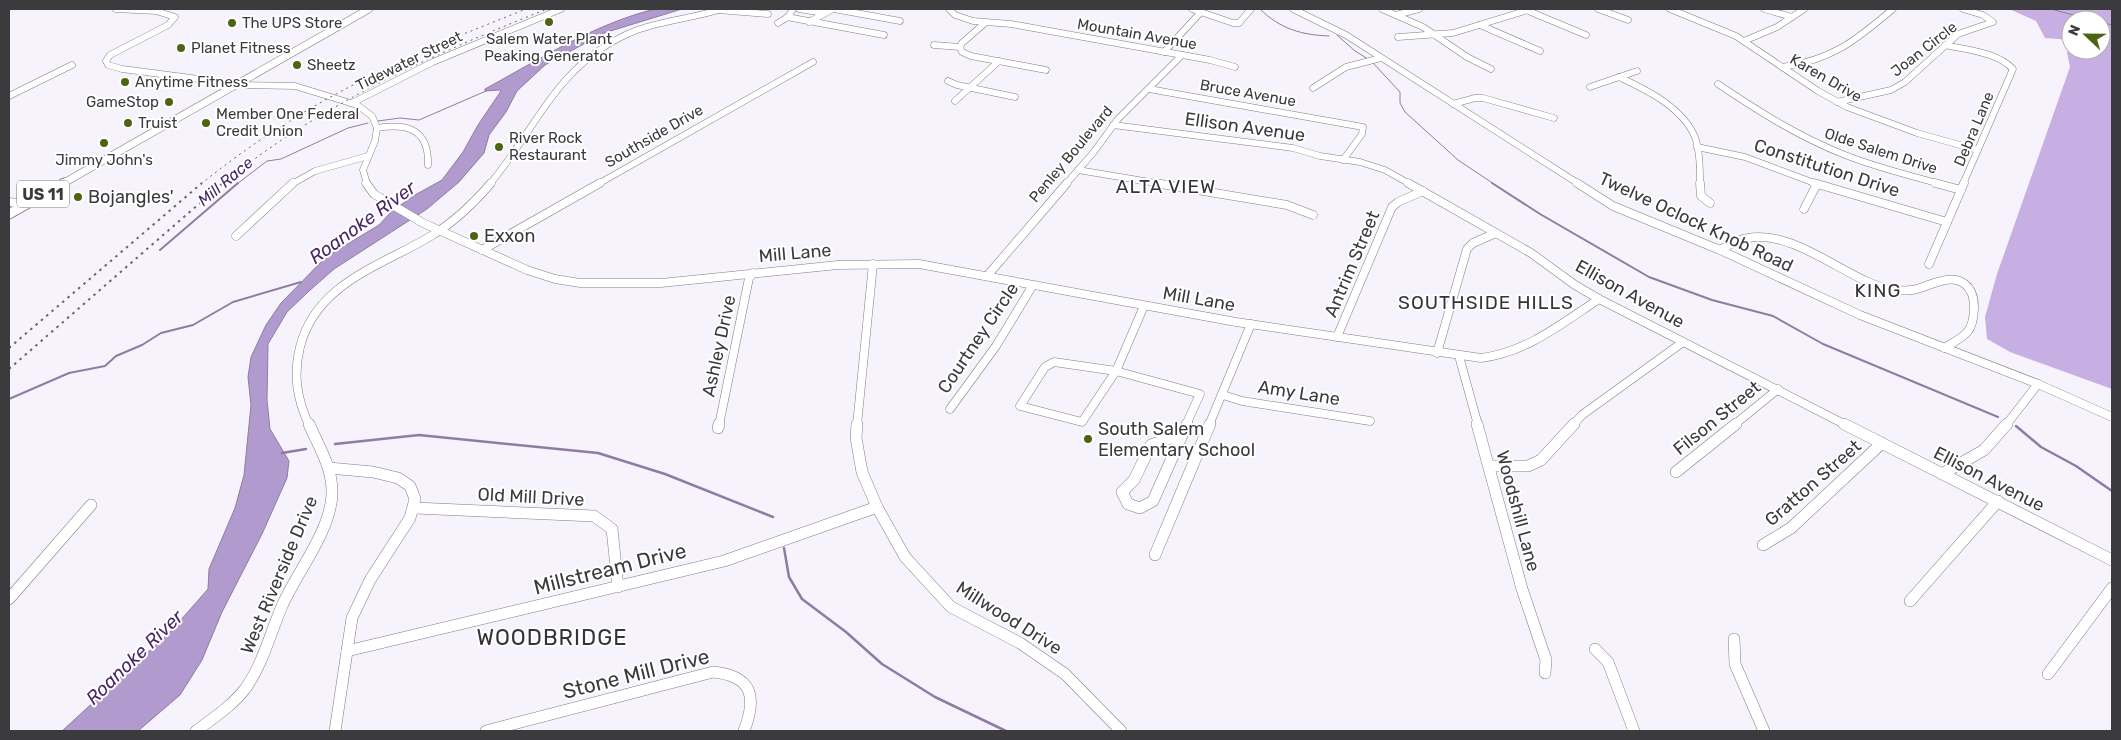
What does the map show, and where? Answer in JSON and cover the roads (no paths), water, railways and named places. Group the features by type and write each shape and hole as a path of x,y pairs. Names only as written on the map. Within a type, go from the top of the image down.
{"main road":[{"name":"US 11","path":"9,214 369,9"}],"street":[{"path":"116,9 168,12 174,15 175,19 168,25 110,55 106,61 108,65 122,69 236,84 294,86 352,103 368,112 377,128 404,127 422,137 428,150 428,165"},
{"name":"Tidewater Street","path":"352,103 435,61 561,9"},
{"path":"778,23 787,17 793,9"},
{"path":"799,9 824,13"},
{"path":"809,22 833,9 900,21"},
{"name":"Mountain Avenue","path":"948,9 959,17 985,23 1011,24 1182,55 1235,67"},
{"path":"1192,9 1228,22 1239,23 1251,9"},
{"name":"Twelve Oclock Knob Road","path":"1293,9 1341,32 1607,203 1646,221 1720,250 1842,308 2038,384 2112,417"},
{"path":"1382,9 1423,27 1467,57 1491,69"},
{"path":"1396,15 1419,9"},
{"path":"1398,37 1436,36 1453,33 1528,9 1586,35"},
{"path":"1598,9 1628,20"},
{"name":"Karen Drive","path":"1670,9 1744,41 1837,102 1897,127 1978,150"},
{"path":"1764,9 1792,17"},
{"path":"1744,41 1768,32 1804,9"},
{"path":"1782,67 1804,64 1830,56 1893,9"},
{"name":"Joan Circle","path":"1837,102 1875,94 1899,85 1958,34 1992,22 1983,15 1963,9"},
{"name":"West Riverside Drive","path":"196,731 242,692 258,669 266,653 281,607 328,513 333,487 329,468 302,411 295,388 298,357 307,322 317,307 339,288 440,231 469,207 490,185 560,84 590,56 638,30 720,10 768,14"},
{"path":"1164,52 1201,12"},
{"path":"787,17 884,35"},
{"path":"960,47 962,43 985,23"},
{"path":"1480,25 1540,51"},
{"name":"Debra Lane","path":"1929,264 2002,96 2012,67 1995,58 1945,45"},
{"path":"934,46 960,47"},
{"path":"960,47 962,52 968,55 1046,70"},
{"name":"Penley Boulevard","path":"987,276 1078,170 1113,125 1182,55"},
{"path":"1313,88 1346,67 1381,58"},
{"path":"955,101 999,61"},
{"name":"Southside Drive","path":"482,250 813,62"},
{"path":"9,96 72,66"},
{"path":"1590,87 1637,71"},
{"path":"1619,77 1641,88 1675,111 1691,130 1697,146 1701,196 1710,203"},
{"path":"948,81 969,88 1015,97"},
{"name":"Olde Salem Drive","path":"1718,84 1776,122 1831,149 1872,164 1962,190"},
{"name":"Bruce Avenue","path":"1149,89 1360,126 1364,130 1344,160"},
{"path":"1453,104 1475,98 1483,98 1554,118"},
{"name":"Ellison Avenue","path":"1113,125 1293,148 1320,156 1377,167 1531,253 1598,299 2112,560"},
{"name":"Mill Lane","path":"377,128 375,141 363,170 366,183 374,194 394,208 423,223 542,276 580,282 661,283 754,273 873,264 919,264 1251,324 1437,353 1492,358 1518,351 1598,299"},
{"name":"Constitution Drive","path":"1697,146 1745,157 1817,184 1947,222"},
{"path":"236,236 291,183 302,176 368,156"},
{"path":"1078,170 1287,205 1313,215"},
{"path":"1804,209 1817,184"},
{"name":"Antrim Street","path":"1337,338 1392,207 1398,202 1423,191"},
{"path":"9,202 25,204"},
{"path":"1437,353 1467,249 1473,243 1496,233"},
{"path":"1720,250 1747,237 1764,237 1799,248 1871,283 1890,289 1914,290 1944,280 1966,283 1971,287 1975,299 1973,326 1967,334 1944,348"},
{"name":"Millwood Drive","path":"873,264 856,438 862,472 877,507 905,557 951,607 1020,643 1065,674 1121,731"},
{"name":"Ashley Drive","path":"718,428 749,278 754,273"},
{"name":"Courtney Circle","path":"950,410 996,346 1033,285"},
{"path":"1144,306 1116,371 1082,422 1020,406 1048,364 1058,362 1116,371 1200,394 1153,501 1140,508 1128,504 1122,492 1134,480 1151,445 1182,434"},
{"path":"1155,555 1251,324"},
{"path":"1489,466 1519,467 1536,463 1566,434 1582,415 1683,342"},
{"name":"Woodshill Lane","path":"1459,356 1522,589 1546,660 1545,673"},
{"path":"1942,474 1984,450 2024,404 2038,384"},
{"name":"Filson Street","path":"1676,472 1778,389"},
{"name":"Amy Lane","path":"1223,395 1242,401 1370,421"},
{"name":"Gratton Street","path":"1763,545 1791,528 1882,443"},
{"path":"329,468 398,478 410,487 414,493 415,508 410,520 378,566 352,618 335,731"},
{"path":"1910,601 1998,501"},
{"path":"9,599 91,505"},
{"name":"Millstream Drive","path":"347,651 724,561 877,507"},
{"name":"Old Mill Drive","path":"415,508 594,516 612,529 618,587"},
{"path":"2048,674 2112,588"},
{"path":"1734,639 1735,664 1764,731"},
{"path":"1594,649 1608,662 1634,731"},
{"name":"Stone Mill Drive","path":"486,731 713,672 732,675 739,679 750,691 752,704 744,731"}],"waterway":[{"path":"1260,9 1275,22 1292,30 1329,36"},
{"path":"2051,9 2061,12"},
{"path":"1337,35 1355,51 1368,59"},
{"path":"1373,63 1400,92 1400,103 1405,112 1458,160 1494,184"},
{"name":"Mill Race","path":"378,121 400,118 419,120 486,91"},
{"name":"Mill Race","path":"237,184 267,161 281,159 348,128 368,123"},
{"name":"Mill Race","path":"160,250 238,183"},
{"path":"1492,183 1540,214 1649,277 1712,300 1773,316 1823,344 1998,417"},
{"name":"Mill Race","path":"9,399 69,373 105,366 116,356 142,345 161,333 193,325 233,302 301,282"},
{"path":"2016,426 2041,447 2076,466 2112,491"},
{"path":"335,444 419,435 598,453 665,474 773,517"},
{"path":"282,453 306,449"},
{"path":"784,548 789,577 802,599 846,632 882,664 935,697 1006,731"}],"railway":[{"path":"426,49 526,9"},
{"path":"222,184 297,130 377,84 504,26 547,9"},
{"path":"201,184 283,125 341,91 432,48"},
{"path":"9,348 202,183"},
{"path":"9,369 223,183"}],"place":[{"name":"Salem Water Plant Peaking Generator","path":"549,22"},
{"name":"The UPS Store","path":"232,23"},
{"name":"Planet Fitness","path":"181,48"},
{"name":"Sheetz","path":"297,65"},
{"name":"Anytime Fitness","path":"125,82"},
{"name":"GameStop","path":"169,102"},
{"name":"Truist","path":"128,123"},
{"name":"Member One Federal Credit Union","path":"206,123"},
{"name":"Jimmy John's","path":"104,143"},
{"name":"River Rock Restaurant","path":"499,147"},
{"name":"Bojangles'","path":"78,197"},
{"name":"Exxon","path":"474,236"},
{"name":"South Salem Elementary School","path":"1088,439"}],"district":[{"name":"ALTA VIEW","path":"1166,186"},
{"name":"KING","path":"1878,290"},
{"name":"SOUTHSIDE HILLS","path":"1486,302"},
{"name":"WOODBRIDGE","path":"552,637"}],"water label":[{"name":"Roanoke River","path":"362,222"},
{"name":"Roanoke River","path":"134,657"}]}
